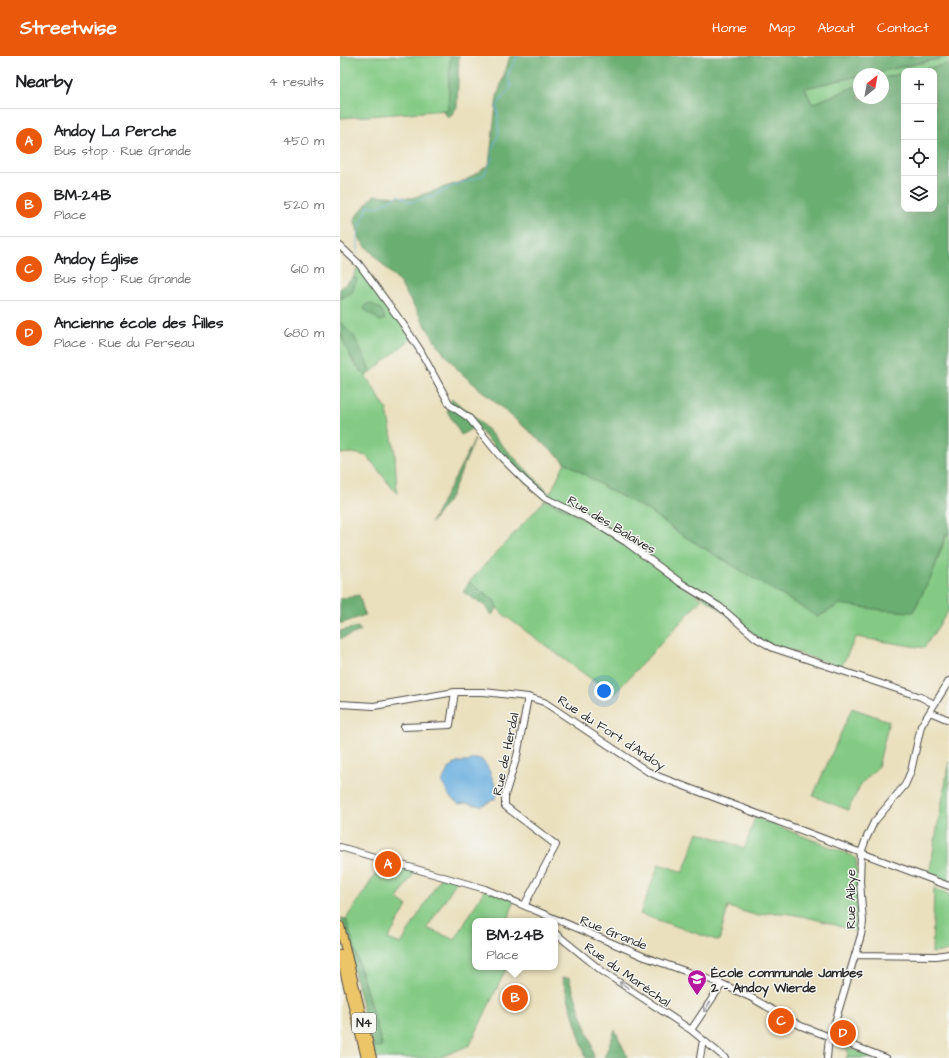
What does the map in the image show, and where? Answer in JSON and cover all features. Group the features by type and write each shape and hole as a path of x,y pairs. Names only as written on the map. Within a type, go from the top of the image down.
{"main road":[{"name":"N4","path":"340,926 372,1058"},
{"name":"N4","path":"340,954 366,1058"}],"street":[{"name":"Rue des Balaives","path":"340,246 359,264 403,324 420,350 450,405 469,418 500,456 545,498 588,519 626,542 681,583 720,607 764,644 780,651 921,697 934,704"},
{"path":"861,853 874,822 905,785 921,726 949,681"},
{"path":"404,727 450,725 455,692"},
{"name":"Rue du Fort d'Andoy","path":"340,704 374,706 455,692 484,692 528,697 544,702 647,771 660,777 949,886"},
{"name":"Rue de Herdal","path":"525,904 556,846 505,806 507,789 517,756 528,697"},
{"path":"930,712 949,720"},
{"name":"Rue Grande","path":"340,847 458,879 525,904 548,918"},
{"name":"Rue Aibye","path":"827,1058 829,1037 833,1029 855,955 863,922 860,880 861,853"},
{"name":"Rue Grande","path":"558,922 645,957 722,984 750,997 782,1016 829,1037 886,1058"},
{"name":"Rue du Maréchal","path":"558,935 602,971 691,1030 725,1058"},
{"path":"855,955 936,956 949,954"},
{"path":"691,1030 722,984"},
{"path":"700,1058 702,1040"}],"green space":[{"path":"340,56 450,56 448,110 340,118"},
{"path":"450,56 459,56 457,107 449,118 442,110 448,110"},
{"path":"510,56 949,56 889,70 889,68 853,68 853,77 805,88 812,104 853,87 853,104 889,104 889,77 901,74 901,212 937,212 937,68 929,68 949,64 949,534 946,534 932,575 913,612 881,610 840,604 818,617 679,533 646,509 609,490 565,462 461,373 438,346 399,282 361,241 354,219 374,195 412,198 466,180 489,165 497,97"},
{"path":"949,57 949,64 929,68 901,68 901,74 889,77 889,70"},
{"path":"853,77 853,87 812,104 805,88"},
{"path":"359,264 412,338 371,372 354,336 340,322 340,299 352,292 357,279 353,278"},
{"path":"353,278 357,279 352,292 340,299 340,289"},
{"path":"371,303 382,310 385,319 380,321 364,309 365,305"},
{"path":"340,322 354,336 371,372 366,376 348,351 342,337"},
{"path":"340,333 354,364 366,376 387,410 395,454 397,494 367,456 353,453 340,454"},
{"path":"452,399 472,414 550,494 545,498 525,481 476,426 461,435 447,411"},
{"path":"475,439 450,498 431,523"},
{"path":"565,462 609,490 646,509 679,533 818,617 840,604 913,612 932,575 947,534 949,534 949,610 924,648 856,637 841,667 764,642 631,544 545,498 550,494"},
{"path":"545,500 587,520 625,543 702,599 613,695 504,615 497,608 495,601 469,582"},
{"path":"469,582 495,601 497,608 492,615 485,606 463,592"},
{"path":"359,595 365,615 340,624 340,599"},
{"path":"358,627 361,631 340,639 340,631"},
{"path":"852,708 889,721 878,767 861,784 848,810 813,796"},
{"path":"949,762 949,883 929,875"},
{"path":"755,817 853,856 856,859 859,918 856,931 792,914 767,913 758,916 728,907 719,941 640,914 659,864 683,872 698,832 745,848"},
{"path":"385,860 417,868 397,899 407,906 388,939 401,944 442,875 458,879 427,928 455,940 485,889 514,900 509,918 472,918 472,970 506,970 470,1045 439,1058 375,1058 372,1048 382,1045 346,919"},
{"path":"934,888 949,894 949,951 932,953"},
{"path":"341,918 346,919 382,1046 372,1048"},
{"path":"562,978 569,978 592,1045 594,1058 586,1058"},
{"path":"615,1030 627,1056 626,1058 604,1058"},
{"path":"834,1043 879,1058 846,1058 848,1055 848,1050 834,1045"}],"water":[{"path":"472,759 481,759 487,766 498,791 495,799 481,806 466,803 459,804 450,797 442,783 448,770 454,764 468,762"}],"waterway":[{"path":"358,253 359,231 368,206 380,206 399,195 410,202 432,197 454,185 483,176 492,159 492,149 499,134 497,105 511,87 507,76 518,56"}],"place":[{"name":"Andoy La Perche","path":"388,864"},
{"name":"École communale Jambes 2 - Andoy Wierde","path":"697,996"},
{"name":"BM-24B","path":"515,998"},
{"name":"Andoy Église","path":"781,1021"},
{"name":"Ancienne école des filles","path":"843,1033"}]}
